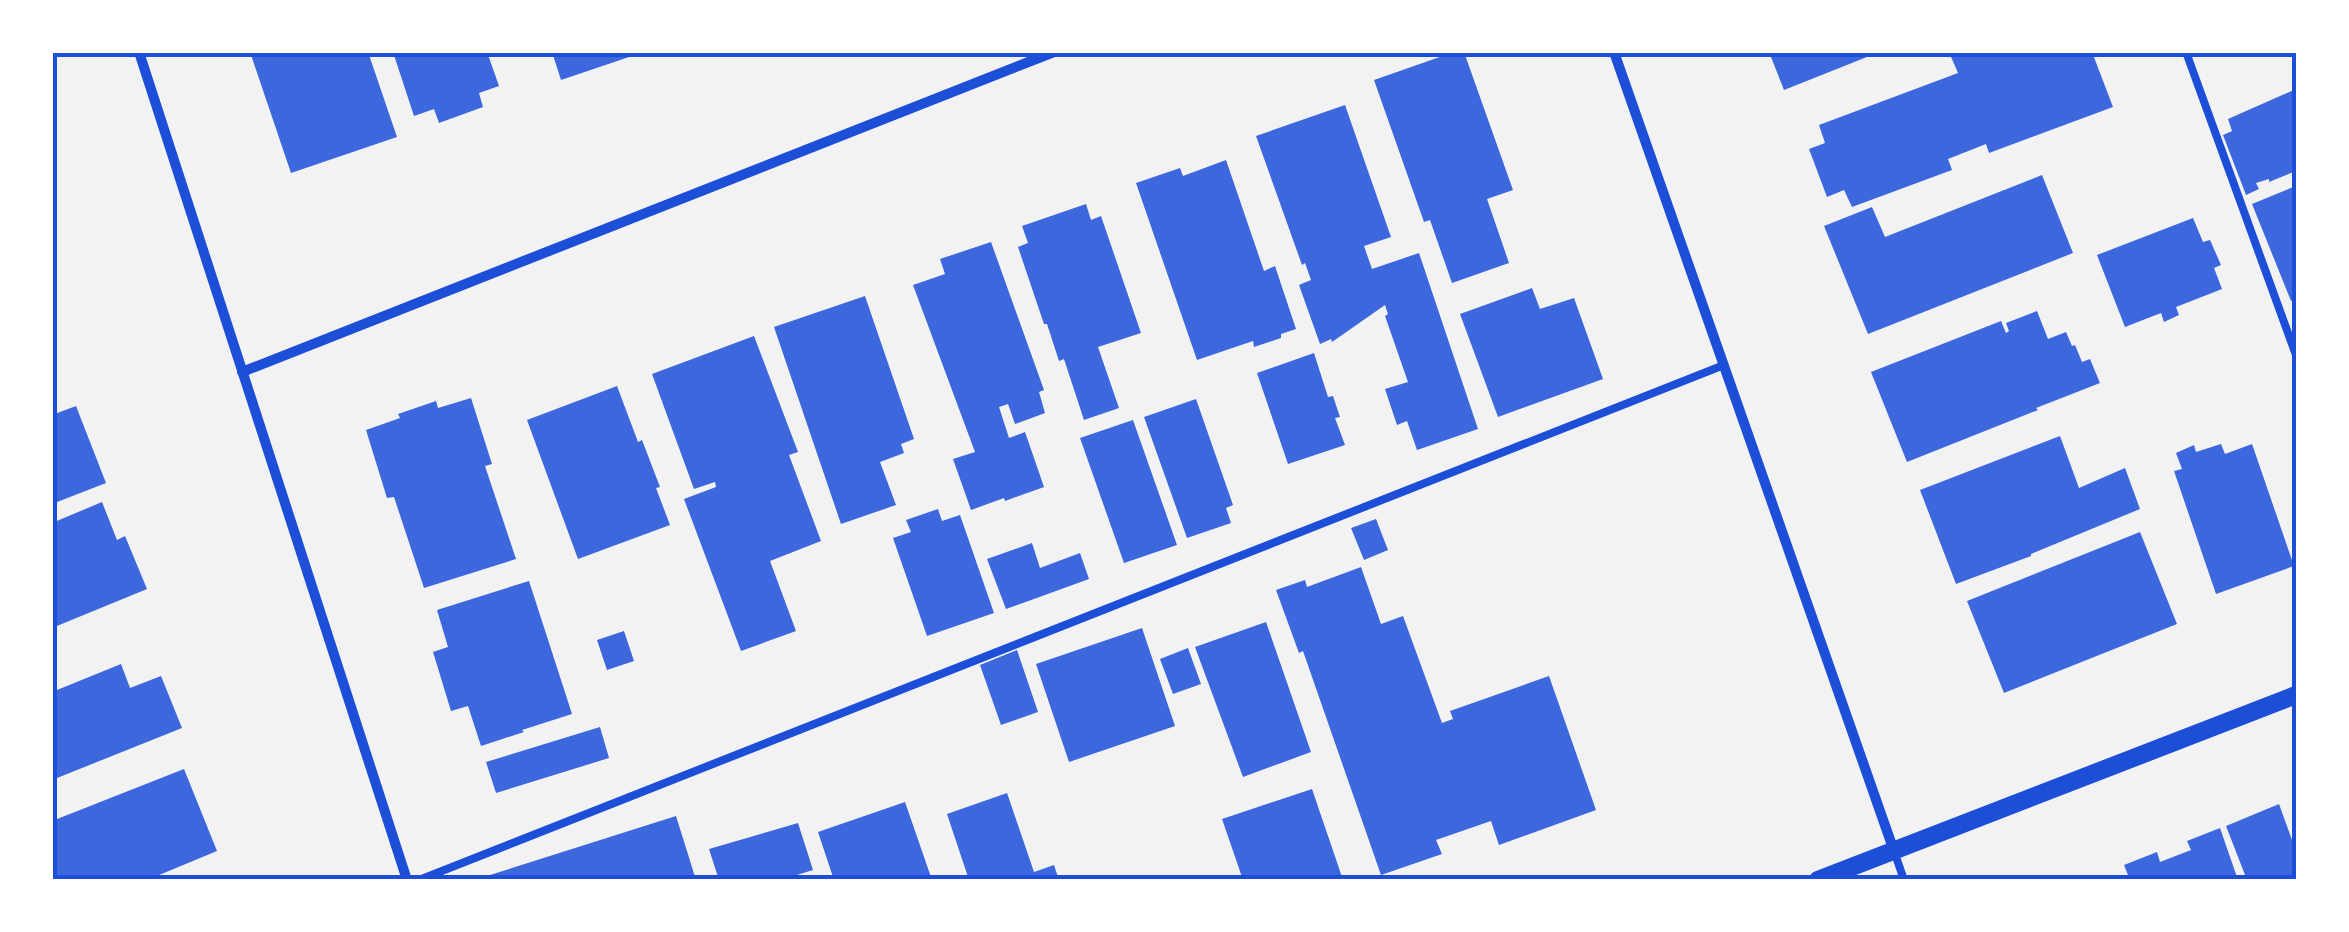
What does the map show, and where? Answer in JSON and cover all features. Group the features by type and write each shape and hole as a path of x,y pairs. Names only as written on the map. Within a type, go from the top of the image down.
{"street":[{"path":"139,52 407,880"},
{"path":"242,372 1054,52"},
{"path":"1614,52 1894,851"},
{"path":"1818,880 2296,695"}],"lane":[{"path":"2186,52 2296,355"},
{"path":"419,880 1724,365"},
{"path":"1894,851 1904,880"}],"building":[{"path":"250,52 368,52 397,137 291,173"},
{"path":"393,52 487,52 499,86 479,93 483,107 439,123 434,109 414,116"},
{"path":"552,52 640,52 641,53 561,80"},
{"path":"1464,52 1513,190 1487,199 1509,263 1452,283 1430,220 1424,222 1374,80"},
{"path":"1769,52 1877,52 1877,53 1784,90"},
{"path":"1949,52 2092,52 2113,107 1989,153 1986,144 1948,159 1952,170 1852,207 1844,190 1827,197 1809,149 1825,143 1819,125 1958,73"},
{"path":"2296,89 2296,171 2256,183 2259,189 2246,195 2223,135 2232,131 2228,119"},
{"path":"1345,105 1391,237 1364,246 1372,269 1419,253 1478,429 1417,450 1407,421 1397,425 1385,389 1408,382 1385,316 1385,305 1332,342 1331,339 1320,344 1299,285 1311,280 1305,263 1302,265 1256,136"},
{"path":"1226,160 1264,271 1275,266 1296,329 1254,347 1253,341 1197,360 1136,183 1180,168 1183,176"},
{"path":"2042,175 2073,253 1868,334 1824,226 1872,207 1885,237"},
{"path":"2296,186 2296,299 2291,301 2252,204"},
{"path":"1086,204 1091,220 1101,216 1141,333 1098,347 1119,408 1084,420 1064,359 1059,361 1044,324 1018,247 1028,243 1022,226"},
{"path":"2193,218 2203,242 2210,240 2221,265 2214,268 2222,289 2176,307 2179,315 2164,322 2161,313 2125,327 2097,255"},
{"path":"991,242 1044,390 1039,392 1045,413 1015,424 1008,404 999,407 1009,438 1025,432 1044,487 971,510 953,459 975,452 913,285 945,274 940,259"},
{"path":"1532,288 1540,309 1574,298 1603,379 1498,417 1460,314"},
{"path":"865,296 914,439 901,444 904,453 880,462 896,505 841,524 774,327"},
{"path":"2037,311 2048,339 2066,332 2082,362 2090,359 2100,383 1907,462 1871,372 2001,321 2006,333 2006,323"},
{"path":"754,336 798,452 789,455 821,541 770,561 796,631 741,651 684,499 716,487 715,482 694,489 652,374"},
{"path":"1314,353 1328,397 1333,396 1340,417 1335,418 1345,445 1288,464 1257,373"},
{"path":"617,386 660,487 656,488 670,525 578,559 527,420"},
{"path":"471,398 492,464 485,466 516,559 424,588 394,497 387,498 366,430 436,401 438,408"},
{"path":"1196,399 1233,505 1226,508 1231,523 1187,538 1144,417"},
{"path":"76,406 106,483 52,504 52,415"},
{"path":"1133,420 1177,545 1124,563 1080,438"},
{"path":"2060,436 2079,488 2125,468 2140,509 1956,584 1920,490"},
{"path":"2221,444 2225,454 2252,444 2294,566 2216,594 2174,471 2182,469 2176,453 2194,445 2196,452"},
{"path":"102,502 117,540 125,536 147,589 52,628 52,523"},
{"path":"938,509 942,521 960,515 994,613 927,636 893,538 911,532 906,520"},
{"path":"1376,519 1388,550 1364,560 1351,528"},
{"path":"2140,532 2177,624 2004,693 1967,601"},
{"path":"1032,543 1040,568 1080,553 1089,579 1006,609 987,559"},
{"path":"1361,567 1381,624 1403,616 1442,723 1453,719 1450,711 1549,676 1596,810 1499,845 1491,821 1436,840 1442,854 1381,875 1303,651 1299,653 1276,590 1305,580 1307,587"},
{"path":"529,581 572,714 481,746 468,706 451,711 433,652 448,647 437,610"},
{"path":"1266,622 1311,752 1243,777 1195,647"},
{"path":"1142,628 1175,726 1069,762 1036,664"},
{"path":"624,631 634,661 607,670 597,640"},
{"path":"1188,648 1201,684 1173,694 1160,659"},
{"path":"1017,650 1038,712 1001,725 980,665"},
{"path":"121,664 130,688 161,676 182,728 52,780 52,692"},
{"path":"600,727 609,758 496,793 486,762"},
{"path":"184,769 217,851 147,880 52,880 52,821"},
{"path":"1312,789 1343,880 1243,880 1222,819"},
{"path":"1007,793 1034,872 1054,865 1059,880 969,880 947,814"},
{"path":"905,802 932,880 834,880 818,832"},
{"path":"2279,804 2296,851 2296,880 2247,880 2226,826"},
{"path":"676,816 696,880 492,880 490,875"},
{"path":"798,823 813,870 797,875 798,880 719,880 709,849"},
{"path":"2220,828 2238,880 2130,880 2124,865 2157,852 2160,862 2191,850 2187,841"}]}
